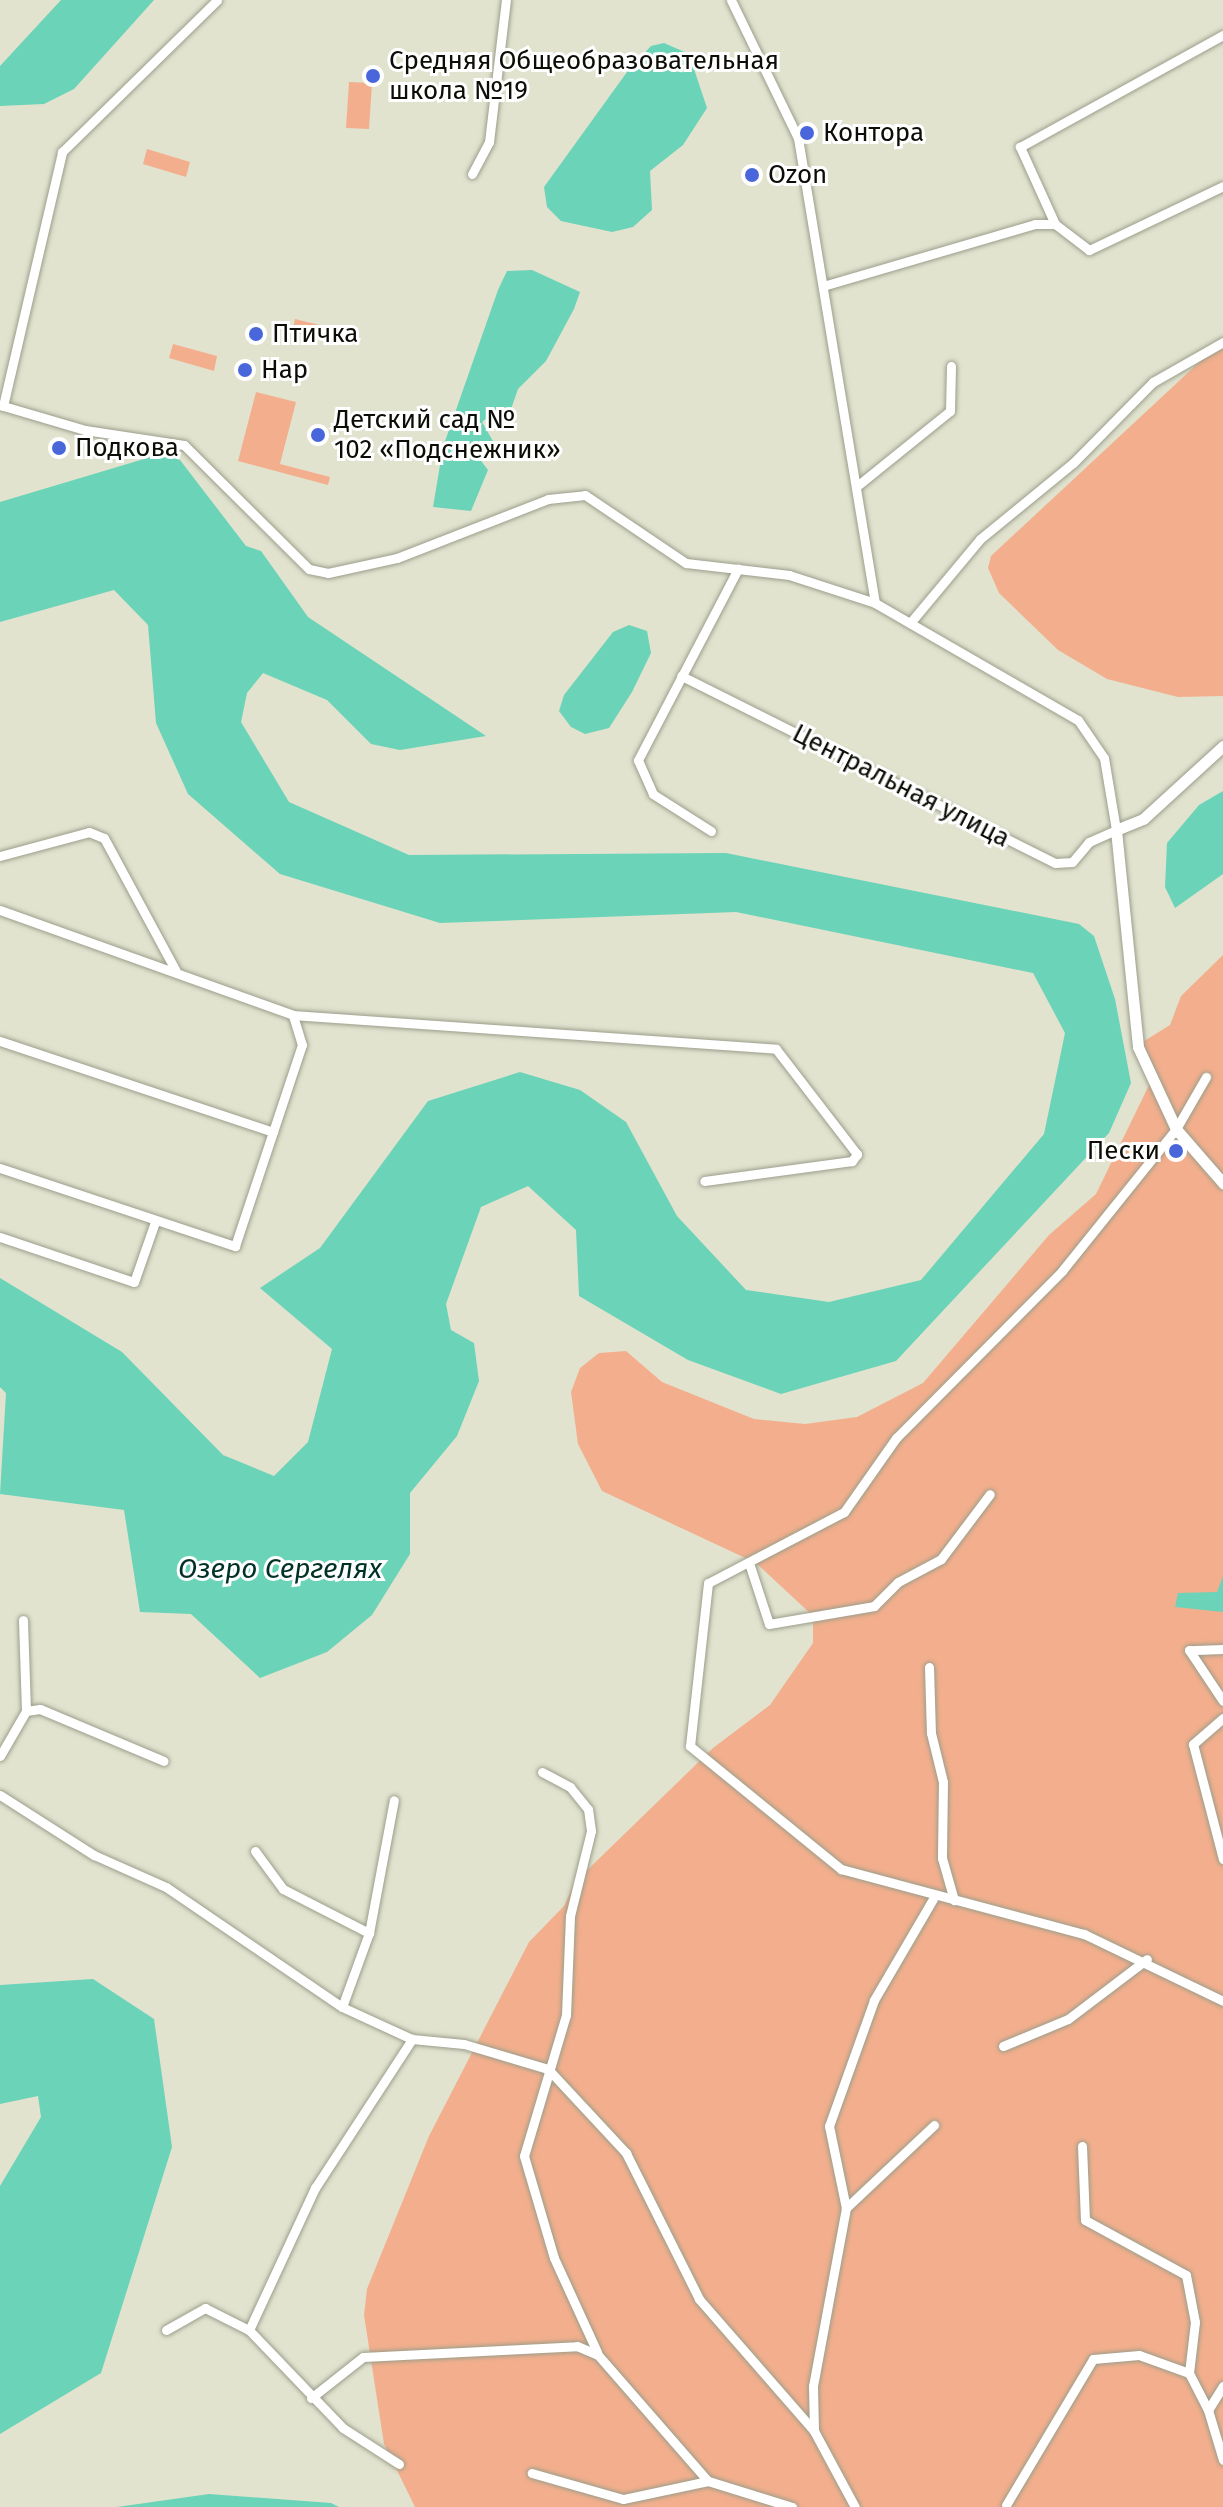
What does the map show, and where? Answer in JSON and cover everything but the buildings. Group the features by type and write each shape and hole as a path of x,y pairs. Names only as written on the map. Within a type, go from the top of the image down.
{"main road":[{"path":"1223,746 1143,819 1116,830 1138,1047 1176,1129 1223,1183"}],"street":[{"path":"217,0 62,152 1,406 85,430 184,445 309,569 328,573 397,558 566,494 611,507 686,563 789,575 875,603 1095,736 1116,830"},
{"path":"472,174 489,142 506,0"},
{"path":"731,0 798,138 875,603"},
{"path":"1223,35 1020,147 1055,224 1089,250 1223,186"},
{"path":"823,286 1035,224 1055,224"},
{"path":"910,623 980,539 1062,473 1153,382 1223,342"},
{"path":"857,486 950,411 951,366"},
{"path":"711,831 653,794 638,771 681,676 738,569"},
{"name":"Центральная улица","path":"681,676 1055,863 1072,862 1089,842 1116,830"},
{"path":"0,856 89,832 104,838 176,971"},
{"path":"0,910 293,1015 776,1049 857,1154 852,1161 704,1181"},
{"path":"0,1168 155,1222 235,1246 302,1045 293,1015"},
{"path":"0,1041 273,1132"},
{"path":"1206,1077 1176,1129 1062,1271 896,1438 844,1512 750,1566 716,1575 703,1595 690,1746 841,1869 933,1899 954,1900 1147,1959 1223,2001"},
{"path":"0,1237 134,1282 155,1222"},
{"path":"750,1566 769,1624 874,1606 898,1582 941,1559 990,1494"},
{"path":"0,1756 26,1711 23,1620"},
{"path":"1223,1649 1189,1650 1223,1701"},
{"path":"929,1667 931,1733 943,1782 942,1858 954,1900"},
{"path":"26,1711 40,1709 164,1761"},
{"path":"1223,1718 1193,1744 1223,1859"},
{"path":"542,1772 579,1798 591,1831 570,1916 566,2015 548,2069 546,2099 528,2137 526,2178 598,2355 708,2481"},
{"path":"0,1795 94,1855 166,1887 342,2007 412,2039 464,2044 548,2069 626,2153 699,2299 814,2431 855,2507"},
{"path":"342,2007 369,1933 394,1800"},
{"path":"255,1851 283,1889 369,1933"},
{"path":"814,2431 813,2386 846,2208 829,2149 833,2115 874,2000 933,1899"},
{"path":"1003,2046 1068,2019 1147,1959"},
{"path":"249,2330 315,2188 412,2039"},
{"path":"846,2208 934,2125"},
{"path":"1082,2146 1085,2220 1186,2275 1195,2322 1189,2373 1208,2410 1223,2460"},
{"path":"166,2330 205,2308 249,2330 311,2398 364,2445 399,2464"},
{"path":"311,2398 363,2357 577,2346 598,2355"},
{"path":"1006,2505 1093,2359 1139,2355 1189,2373"},
{"path":"1208,2410 1223,2386"},
{"path":"532,2473 623,2499 708,2481 792,2507"}],"shaded area":[{"path":"349,82 372,83 369,129 346,128"},
{"path":"147,149 190,162 186,177 143,164"},
{"path":"295,319 340,330 336,343 292,332"},
{"path":"1223,340 1223,696 1178,697 1107,679 1058,650 999,593 988,568 991,556"},
{"path":"173,344 217,356 214,371 169,358"},
{"path":"256,392 296,402 280,464 330,477 328,485 238,461"},
{"path":"1223,955 1223,2507 415,2507 384,2444 364,2315 367,2289 429,2136 529,1942 564,1906 575,1882 713,1748 770,1705 813,1643 813,1616 756,1563 602,1491 578,1444 571,1392 580,1368 599,1353 626,1351 662,1382 754,1419 805,1424 857,1417 923,1383 1049,1235 1096,1194 1151,1081 1141,1043 1170,1025 1181,996"}],"water":[{"path":"61,0 154,0 74,89 44,104 0,106 0,66"},
{"path":"664,43 689,54 707,108 683,145 650,171 652,210 633,227 612,232 561,221 547,207 544,187 627,72 651,46"},
{"path":"532,270 580,292 574,309 546,361 518,389 509,415 493,413 482,422 494,443 472,449 488,470 471,511 433,507 443,447 498,290 507,271"},
{"name":"Озеро Сергелях","path":"164,453 180,460 246,546 261,551 308,617 486,736 400,750 371,744 327,700 263,673 247,693 241,722 289,802 409,855 726,853 1079,924 1094,936 1115,999 1131,1083 1109,1133 896,1361 781,1394 688,1360 579,1296 576,1230 528,1186 481,1207 446,1304 451,1330 474,1343 479,1381 457,1436 410,1493 410,1554 372,1615 327,1652 260,1678 191,1614 140,1612 124,1510 0,1494 6,1393 0,1387 0,1278 122,1352 223,1455 274,1476 308,1442 332,1349 260,1288 320,1248 428,1101 520,1072 580,1090 626,1122 677,1216 746,1290 829,1302 921,1280 1044,1134 1065,1033 1033,973 736,912 440,923 280,874 188,794 156,723 148,625 114,590 0,622 0,502"},
{"path":"629,625 647,631 651,653 632,692 609,728 585,734 571,727 559,711 564,695 613,632"},
{"path":"1223,791 1223,874 1175,908 1165,887 1167,843 1199,805"},
{"path":"1223,1576 1223,1612 1175,1607 1178,1593 1217,1592"},
{"path":"93,1979 154,2019 172,2147 101,2373 0,2434 0,2186 41,2117 38,2096 0,2104 0,1985"},
{"path":"209,2494 331,2503 339,2507 117,2507"}],"place":[{"name":"Средняя Общеобразовательная школа №19","path":"373,76"},
{"name":"Контора","path":"807,133"},
{"name":"Ozon","path":"752,175"},
{"name":"Птичка","path":"256,334"},
{"name":"Нар","path":"245,370"},
{"name":"Детский сад № 102 «Подснежник»","path":"318,435"},
{"name":"Подкова","path":"59,448"},
{"name":"Пески","path":"1176,1151"}]}
